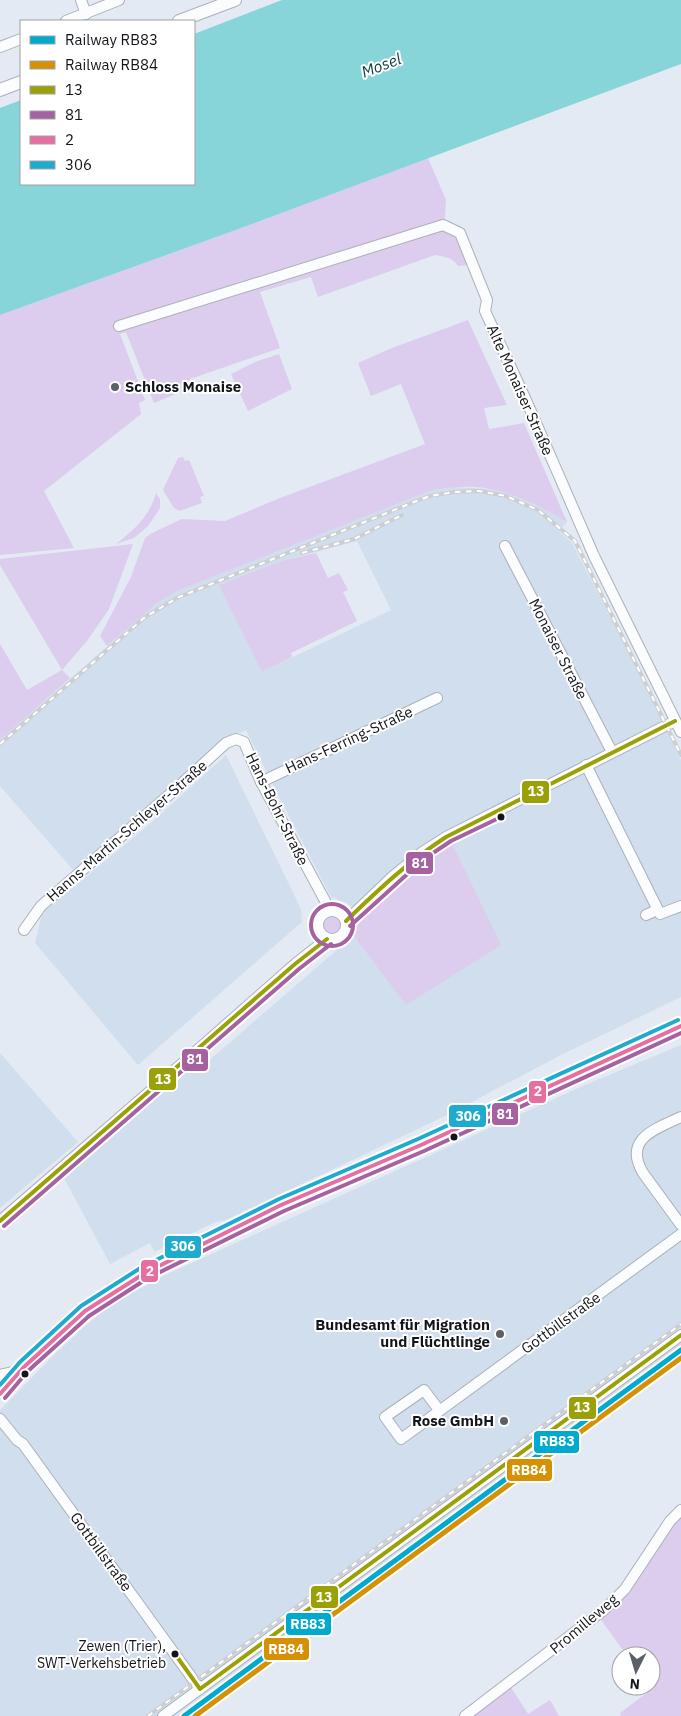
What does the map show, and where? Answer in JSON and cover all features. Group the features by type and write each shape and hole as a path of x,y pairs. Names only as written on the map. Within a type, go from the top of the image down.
{"main road":[{"path":"182,20 235,0"},
{"path":"0,90 20,82"},
{"path":"0,1386 24,1367 85,1311 145,1273 281,1205 421,1145 681,1026"},
{"path":"0,1394 24,1367"}],"street":[{"path":"81,0 86,14"},
{"path":"69,20 119,0"},
{"path":"0,47 20,39"},
{"name":"Alte Monaiser Straße","path":"119,326 443,225 460,232 487,300 485,312 526,400 594,556 681,732"},
{"name":"Monaiser Straße","path":"505,546 612,752"},
{"name":"Hans-Ferring-Straße","path":"261,782 438,698"},
{"path":"343,917 379,890 421,853 446,837 675,721"},
{"name":"Hans-Bohr-Straße","path":"236,739 244,742 261,782 313,882 325,913"},
{"name":"Hanns-Martin-Schleyer-Straße","path":"24,930 41,906 178,788 226,743 236,739"},
{"path":"586,765 657,910 660,914 681,906"},
{"path":"335,910 343,917 346,928 343,935 333,940 327,938 319,931 317,924 325,913 335,910"},
{"path":"646,915 657,910"},
{"path":"295,964 313,942 319,931"},
{"path":"0,1221 327,938"},
{"path":"681,1117 650,1131 639,1144 638,1152 639,1166 643,1173 681,1225"},
{"name":"Gottbillstraße","path":"439,1410 424,1390 385,1417 401,1439 681,1234"},
{"path":"163,1716 681,1335"},
{"path":"0,1375 12,1373 24,1367"},
{"name":"Gottbillstraße","path":"0,1419 17,1440 23,1444 200,1689"},
{"name":"Promilleweg","path":"465,1716 605,1609 625,1590 670,1521 681,1510"}],"shaded area":[{"path":"428,158 446,200 444,230 454,234 469,265 458,266 451,259 435,255 318,297 311,277 260,292 280,348 190,379 193,387 154,403 126,332 120,334 145,400 139,403 141,414 44,491 74,548 0,555 0,315"},
{"path":"468,320 507,405 484,408 489,429 524,423 567,522 532,504 500,491 467,487 427,492 175,592 157,603 107,646 100,636 131,577 145,538 152,533 182,519 225,521 280,498 425,444 401,384 371,396 358,363 392,348"},
{"path":"279,354 292,389 248,411 231,374 255,362"},
{"path":"183,457 185,461 189,460 204,496 200,497 202,503 179,511 174,508 163,490 178,458"},
{"path":"454,487 507,492 567,522 559,531 572,543 681,760 681,997 561,1055 447,1115 226,1220 215,1222 155,1252 150,1243 110,1264 64,1178 194,1064 198,1070 353,936 406,1004 426,859 361,915 347,903 331,897 246,730 225,739 74,871 0,786 0,740 157,603 175,592 427,492","holes":["357,541 391,610 262,672 285,560"]},
{"path":"156,493 160,499 160,508 148,526 134,538 116,544 145,516"},
{"path":"133,544 109,609 87,641 62,670 0,565 0,559"},
{"path":"316,553 328,578 339,573 348,590 343,592 357,621 291,653 292,657 262,672 219,585 285,560"},
{"path":"0,644 27,690 62,670 70,678 0,740"},
{"path":"226,755 301,909 302,922 138,1065 35,943 42,913 151,823"},
{"path":"451,842 501,945 406,1005 352,934 361,915 426,859"},
{"path":"332,915 339,918 342,925 339,932 332,935 325,932 322,925 325,918"},
{"path":"681,1045 681,1346 175,1716 0,1716 0,1410 55,1354 111,1305 165,1275 585,1085"},
{"path":"0,1053 78,1142 0,1208"},
{"path":"681,1512 681,1716 621,1716 620,1713 643,1696 661,1696 661,1646 620,1646 599,1617"},
{"path":"507,1681 528,1714 550,1700 559,1716 460,1716"}],"water":[{"name":"Mosel","path":"282,0 681,0 681,64 233,231 0,315 0,108 20,100 20,185 195,185 195,34"}],"railway":[{"path":"0,744 145,617 179,597 430,496 454,492 479,491 506,496 538,510 575,541 681,755"},
{"path":"302,553 354,539 402,515"},
{"path":"148,1716 681,1324"}],"rail line":[{"name":"RB83","path":"184,1716 681,1350"},
{"name":"RB84","path":"195,1716 681,1358"}],"transit line":[{"name":"13","path":"346,921 394,876 446,837 675,721"},
{"name":"81","path":"350,926 424,859 451,841 501,817"},
{"name":"81","path":"332,904 347,910 353,925 347,940 332,946 317,940 311,925 317,910 332,904"},
{"name":"13","path":"0,1221 295,964 327,939"},
{"name":"81","path":"4,1226 299,969 331,944"},
{"name":"306","path":"0,1385 20,1362 81,1306 142,1267 279,1199 418,1139 678,1020"},
{"name":"2","path":"0,1394 24,1367 85,1311 145,1273 281,1205 421,1145 681,1026"},
{"name":"81","path":"5,1398 28,1371 89,1316 148,1278 284,1211 424,1151 681,1033"},
{"name":"13","path":"175,1654 200,1689 681,1335"}],"place":[{"name":"Schloss Monaise","path":"115,387"},
{"name":"Bundesamt für Migration und Flüchtlinge","path":"500,1334"},
{"name":"Rose GmbH","path":"504,1421"},
{"name":"Zewen (Trier), SWT-Verkehsbetrieb","path":"175,1654"}]}
